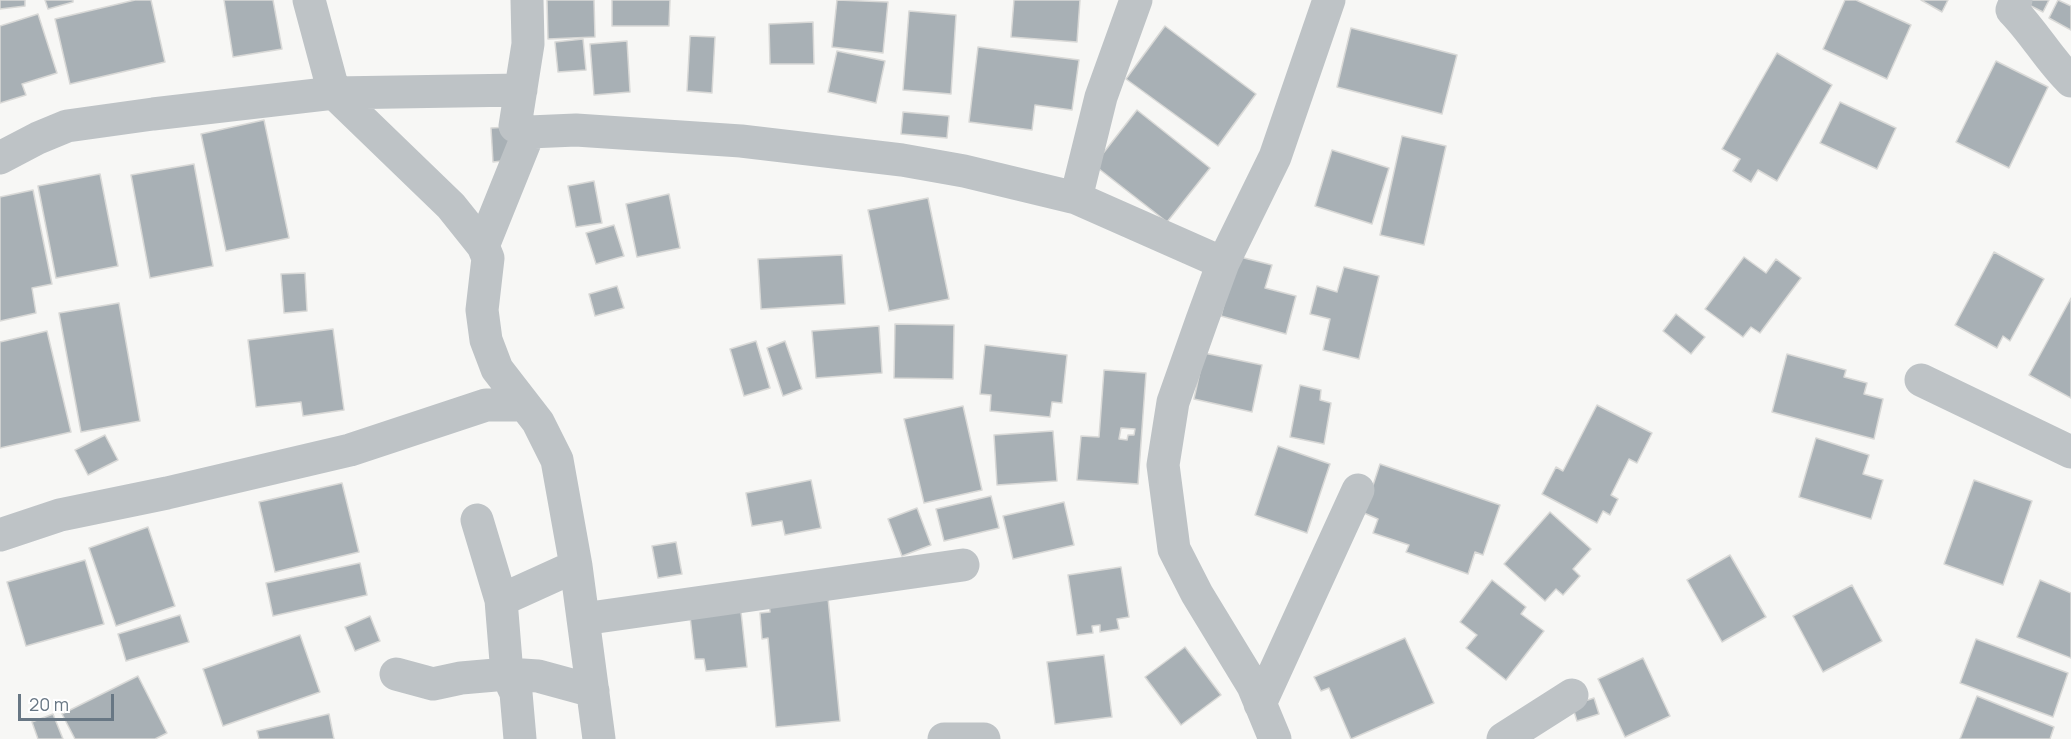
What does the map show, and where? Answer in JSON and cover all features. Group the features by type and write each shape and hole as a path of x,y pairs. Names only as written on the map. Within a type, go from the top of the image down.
{"street":[{"path":"309,0 334,93 451,206 483,246 488,258 482,310 486,340 497,369 538,422 557,460 576,566 599,739"},
{"path":"526,0 528,44 516,126 530,132 576,130 741,141 845,153 964,171 1076,198 1223,264"},
{"path":"1076,198 1101,97 1136,0"},
{"path":"1275,739 1253,686 1197,594 1174,549 1162,465 1173,402 1223,264 1275,158 1329,0"},
{"path":"2016,0 2012,10 2027,25 2046,53 2071,81"},
{"path":"0,158 67,126 334,93 521,90"},
{"path":"483,246 530,132"},
{"path":"1921,380 2071,452"},
{"path":"0,535 60,515 167,493 350,450 486,405 523,405"},
{"path":"1260,704 1358,490"},
{"path":"477,520 501,600 507,674 516,693 520,739"},
{"path":"583,619 963,565"},
{"path":"501,600 576,566"},
{"path":"396,674 434,684 461,678 507,674 538,676 593,691"},
{"path":"1503,739 1572,695"},
{"path":"944,739 984,739"}],"building":[{"path":"0,0 25,0 25,6 0,9"},
{"path":"45,0 73,0 73,2 48,9"},
{"path":"135,0 151,0 165,62 70,84 55,19"},
{"path":"224,0 273,0 282,49 233,57"},
{"path":"547,0 594,0 595,37 548,39"},
{"path":"612,0 670,0 669,26 612,26"},
{"path":"837,0 888,2 883,53 832,47"},
{"path":"1014,0 1080,0 1077,42 1011,37"},
{"path":"1845,0 1856,0 1911,25 1887,79 1823,49"},
{"path":"1921,0 1948,0 1942,12"},
{"path":"2019,0 2049,0 2043,12"},
{"path":"2058,0 2071,6 2071,30 2049,18"},
{"path":"909,11 956,15 951,94 903,90"},
{"path":"38,14 57,73 22,84 26,95 0,103 0,26"},
{"path":"813,22 814,64 770,64 769,24"},
{"path":"1165,26 1256,94 1218,146 1126,79"},
{"path":"1351,28 1457,55 1442,114 1337,87"},
{"path":"690,36 715,37 712,93 687,91"},
{"path":"583,39 586,70 558,72 555,42"},
{"path":"627,41 630,92 594,95 590,44"},
{"path":"978,47 1079,60 1072,110 1035,105 1032,130 969,122"},
{"path":"837,51 885,61 876,103 828,92"},
{"path":"1777,53 1832,85 1777,181 1758,170 1751,182 1733,171 1740,159 1722,149"},
{"path":"1996,61 2048,87 2009,168 1956,142"},
{"path":"1840,102 1896,128 1877,169 1820,143"},
{"path":"1137,110 1210,168 1167,222 1094,165"},
{"path":"903,112 949,116 947,138 901,134"},
{"path":"264,120 289,238 226,251 201,134"},
{"path":"508,127 510,160 493,162 491,128"},
{"path":"1402,136 1446,146 1424,245 1380,235"},
{"path":"1332,150 1389,168 1372,224 1315,206"},
{"path":"194,164 213,266 150,278 131,175"},
{"path":"100,174 118,266 56,278 38,186"},
{"path":"594,181 602,223 576,227 568,186"},
{"path":"33,190 52,284 32,288 36,313 0,321 0,197"},
{"path":"669,194 680,248 637,257 626,204"},
{"path":"928,198 949,299 889,311 868,210"},
{"path":"614,225 624,256 596,264 586,233"},
{"path":"1994,252 2044,279 2010,341 2003,336 1997,348 1955,325"},
{"path":"842,255 845,304 761,309 758,259"},
{"path":"1236,256 1272,265 1265,288 1296,296 1286,334 1221,316"},
{"path":"1744,257 1766,273 1776,259 1801,278 1760,333 1751,327 1743,337 1705,309"},
{"path":"1344,267 1379,276 1359,359 1323,350 1330,319 1310,314 1317,286 1337,292"},
{"path":"305,273 307,311 284,313 281,274"},
{"path":"617,286 624,308 595,316 589,294"},
{"path":"2071,298 2071,398 2029,375"},
{"path":"119,303 140,421 81,432 59,313"},
{"path":"1676,314 1705,337 1691,354 1663,331"},
{"path":"895,324 954,325 953,379 894,378"},
{"path":"879,326 882,373 816,378 812,331"},
{"path":"333,329 344,410 303,416 301,402 256,407 248,340"},
{"path":"47,331 71,432 0,448 0,342"},
{"path":"756,341 770,388 744,396 730,349"},
{"path":"785,341 802,389 783,396 767,348"},
{"path":"985,345 1067,355 1062,403 1052,402 1050,417 990,411 991,395 980,394"},
{"path":"1204,353 1262,365 1252,412 1194,399"},
{"path":"1787,354 1846,370 1844,377 1867,383 1864,394 1883,399 1874,439 1772,412"},
{"path":"1104,370 1146,373 1138,484 1077,480 1081,436 1099,437","holes":["1121,428 1135,429 1134,435 1128,435 1127,440 1119,439"]},
{"path":"1300,385 1321,390 1320,400 1331,403 1324,444 1290,437"},
{"path":"1597,405 1652,433 1637,463 1629,459 1611,495 1618,499 1610,515 1603,511 1597,523 1542,494 1556,467 1563,471"},
{"path":"963,406 982,490 924,503 904,419"},
{"path":"1053,431 1057,481 997,485 994,435"},
{"path":"105,435 118,460 88,475 75,450"},
{"path":"1816,438 1869,455 1863,474 1883,480 1871,519 1799,497"},
{"path":"1278,446 1330,464 1307,533 1255,515"},
{"path":"1380,464 1500,505 1483,555 1475,552 1468,574 1406,552 1409,545 1373,533 1378,519 1364,513"},
{"path":"811,480 821,528 785,535 782,521 752,526 746,493"},
{"path":"1974,480 2032,501 2003,585 1944,564"},
{"path":"342,483 359,552 275,572 259,502"},
{"path":"991,496 999,528 944,541 936,509"},
{"path":"1064,502 1074,545 1013,559 1003,516"},
{"path":"917,508 931,545 902,556 888,519"},
{"path":"1550,512 1591,549 1573,569 1580,576 1563,595 1556,589 1545,601 1504,564"},
{"path":"148,527 175,606 116,626 89,548"},
{"path":"676,542 682,574 658,578 652,546"},
{"path":"1730,555 1766,617 1722,642 1687,580"},
{"path":"85,560 104,624 26,646 7,582"},
{"path":"360,563 367,595 273,616 266,583"},
{"path":"1121,567 1129,617 1117,619 1119,629 1100,632 1100,625 1092,626 1093,633 1077,635 1068,575"},
{"path":"1492,580 1526,607 1521,614 1544,631 1506,680 1466,648 1477,635 1460,622"},
{"path":"2040,580 2071,593 2071,658 2017,637"},
{"path":"1852,585 1882,641 1823,672 1793,616"},
{"path":"828,598 840,721 776,727 768,638 762,639 760,613 770,612 769,603"},
{"path":"740,603 747,667 706,671 704,659 695,659 689,608"},
{"path":"180,615 189,642 126,661 118,634"},
{"path":"370,616 380,641 355,651 345,627"},
{"path":"300,635 320,692 223,726 203,669"},
{"path":"1405,638 1434,703 1351,739 1329,688 1321,691 1314,677"},
{"path":"1976,639 2068,673 2053,717 1960,683"},
{"path":"1185,647 1221,695 1181,725 1145,677"},
{"path":"1104,655 1112,717 1055,724 1047,662"},
{"path":"1643,658 1670,716 1625,737 1598,679"},
{"path":"138,676 167,733 155,739 75,739 62,714"},
{"path":"1977,696 2054,727 2050,739 1960,739"},
{"path":"1594,698 1599,714 1577,721 1572,705"},
{"path":"53,714 63,739 38,739 32,722"},
{"path":"329,714 334,739 259,739 257,731"}]}
